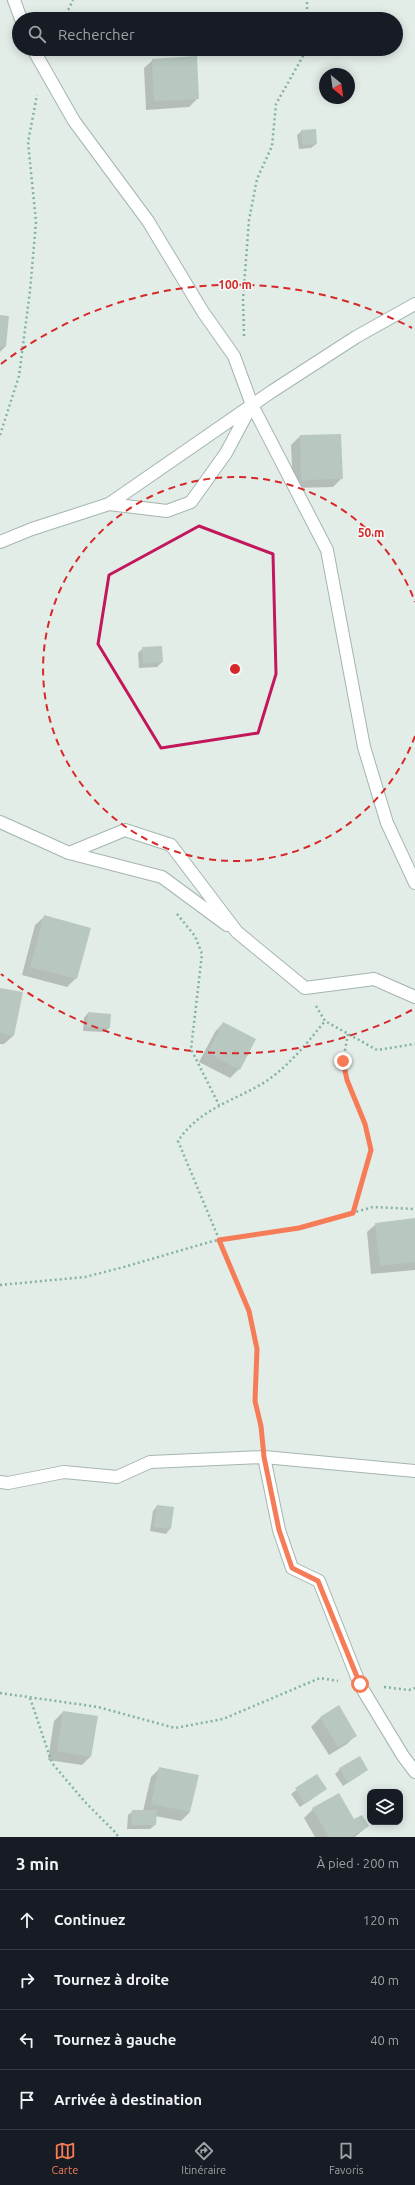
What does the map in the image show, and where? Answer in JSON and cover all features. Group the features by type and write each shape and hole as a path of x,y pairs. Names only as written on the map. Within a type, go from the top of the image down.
{"street":[{"path":"14,0 18,12"},
{"path":"37,56 74,121 148,221 203,312 234,356 252,405 327,550 364,747 387,823 415,883"},
{"path":"0,542 32,529 110,504 252,405 356,338 415,304"},
{"path":"110,504 167,511 191,502 226,453 252,405"},
{"path":"0,822 69,853 162,877 237,932 305,988 374,979 415,997"},
{"path":"69,853 124,830 171,845 237,932"},
{"path":"0,1482 8,1483 64,1472 117,1478 150,1462 264,1457 415,1471"},
{"path":"264,1457 279,1530 292,1568 318,1581 360,1684 403,1756 415,1772"}],"path":[{"path":"67,12 72,0"},
{"path":"307,0 307,12"},
{"path":"244,340 243,299 249,220 256,186 272,146 276,104 303,56"},
{"path":"0,435 19,376 30,291 36,222 28,142 43,66"},
{"path":"174,911 195,936 202,954 191,1049 218,1105"},
{"path":"305,988 325,1021 377,1050 415,1044"},
{"path":"264,1457 261,1426 255,1401 257,1349 249,1311 178,1141 187,1127 218,1105 265,1082 300,1053 325,1021"},
{"path":"348,1034 343,1061 347,1080 365,1124 371,1150 353,1213"},
{"path":"0,1285 85,1277 219,1240 299,1228 374,1207 415,1209"},
{"path":"0,1693 98,1707 175,1728 223,1719 320,1678 409,1690 415,1688"},
{"path":"30,1698 52,1763 85,1802 116,1832 118,1837"}],"highlighted area":[{"path":"199,526 273,554 276,674 258,733 161,748 98,644 109,575"}],"building":[{"path":"197,56 199,99 154,101 152,59"},
{"path":"316,129 317,144 303,145 301,130"},
{"path":"0,315 9,316 6,347 0,347"},
{"path":"341,434 343,479 301,480 300,435"},
{"path":"162,646 163,662 143,664 142,647"},
{"path":"44,915 91,928 77,979 30,967"},
{"path":"0,988 23,992 14,1036 0,1033"},
{"path":"88,1012 111,1014 110,1028 87,1027"},
{"path":"223,1022 256,1039 240,1070 208,1053"},
{"path":"415,1218 415,1262 380,1266 375,1223"},
{"path":"157,1505 174,1507 171,1529 154,1527"},
{"path":"339,1705 357,1736 338,1747 320,1717"},
{"path":"63,1711 98,1716 91,1757 57,1751"},
{"path":"360,1756 368,1770 348,1783 339,1768"},
{"path":"159,1767 199,1775 190,1812 151,1804"},
{"path":"317,1774 327,1789 305,1804 295,1788"},
{"path":"339,1793 354,1819 362,1815 369,1826 351,1837 329,1837 312,1808"},
{"path":"132,1810 157,1810 156,1825 131,1825"}],"route":[{"path":"343,1061 347,1080 365,1124 371,1150 353,1213 299,1228 219,1240 249,1311 257,1349 255,1401 261,1426 264,1457 279,1530 292,1568 318,1581 360,1684"}]}
